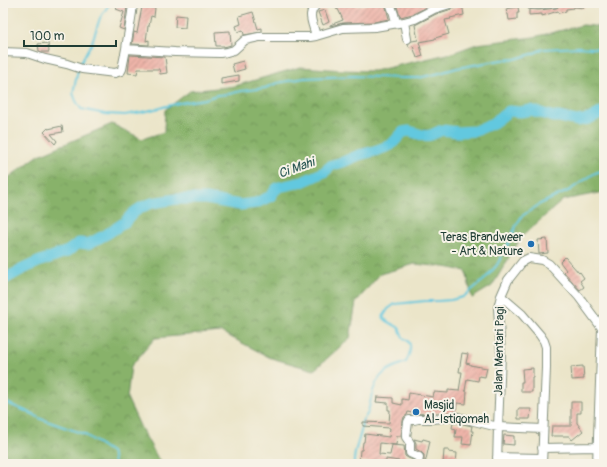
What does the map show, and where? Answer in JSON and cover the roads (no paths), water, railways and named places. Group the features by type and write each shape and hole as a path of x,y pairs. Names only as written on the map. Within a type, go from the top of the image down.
{"street":[{"path":"3,52 27,53 82,69 115,73 122,69 132,19 133,3"},
{"path":"316,36 311,13 313,8 319,3"},
{"path":"390,3 407,39"},
{"path":"126,49 220,53 234,50 245,40 259,37 310,37 343,28 375,27 400,23 415,19 434,9 453,3"},
{"path":"527,3 534,5 555,3"},
{"name":"Jalan Mentari Pagi","path":"497,460 501,354 498,308 501,296 508,280 518,267 523,261 529,258 542,260 549,264 580,297 602,328"},
{"path":"497,460 542,461 546,353 544,341 540,334 522,314 501,296"},
{"path":"597,464 600,447 602,328 604,319"},
{"path":"418,464 419,457 410,453 410,443 406,437 409,420 458,417 498,427 543,429"},
{"path":"542,448 600,447"}],"waterway":[{"path":"79,66 91,45 100,18 110,3"},
{"path":"160,3 194,3"},
{"path":"78,70 73,93 81,109 105,114 125,115 205,99 217,95 265,88 277,83 304,78 353,76 418,78 457,68 515,59 543,49 579,47 604,49"},
{"name":"Ci Mahi","path":"3,280 38,262 68,251 79,243 88,244 125,222 133,213 142,207 152,203 176,199 206,199 240,205 256,203 271,196 279,187 302,182 324,172 332,165 391,145 403,132 409,131 425,136 442,130 458,132 475,131 493,123 509,111 520,112 531,110 554,117 577,121 589,119 604,111"},
{"path":"354,464 354,455 362,422 367,415 375,385 385,372 406,362 410,352 409,343 403,337 399,328 386,321 383,317 388,309 395,304 451,300 463,297 484,280 497,265 522,216 540,204 570,190 595,173 604,170"},
{"path":"3,398 9,404 41,419 84,434 111,452 114,464"}],"place":[{"name":"Teras Brandweer - Art & Nature","path":"531,244"},
{"name":"Masjid Al-Istiqomah","path":"416,412"}]}
